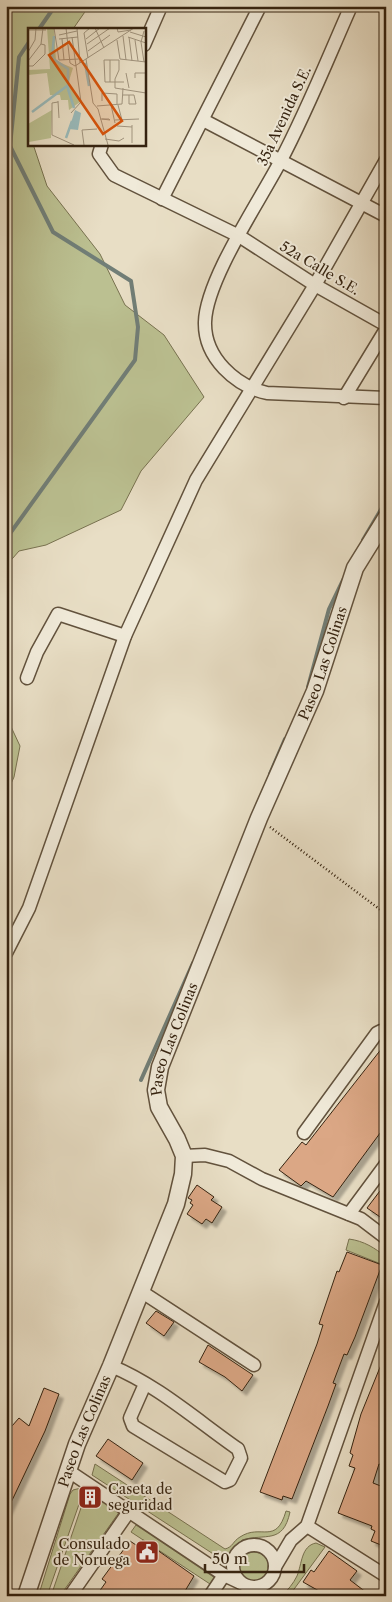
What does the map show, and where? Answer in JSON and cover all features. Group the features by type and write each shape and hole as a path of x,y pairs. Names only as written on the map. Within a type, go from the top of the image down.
{"street":[{"path":"145,43 161,6"},
{"path":"162,199 260,6"},
{"name":"35a Avenida S.E.","path":"252,390 224,370 208,346 205,322 210,293 281,161 352,6"},
{"path":"203,120 386,216"},
{"name":"52a Calle S.E.","path":"101,149 114,175 239,236 315,285 386,325"},
{"path":"6,953 36,891 125,636 196,480 315,285 386,160"},
{"path":"344,398 386,329"},
{"path":"252,390 267,393 344,398 386,398"},
{"name":"Paseo Las Colinas","path":"26,1596 67,1470 142,1292 176,1204 183,1174 184,1156 159,1107 156,1090 160,1067 259,818 316,690 356,568 386,518"},
{"path":"27,678 37,652 58,614 125,636"},
{"path":"304,1133 378,1033 381,1031 386,1033"},
{"path":"184,1156 206,1155 229,1161 262,1179 361,1219 386,1238"},
{"path":"349,1214 386,1164"},
{"path":"142,1292 254,1365"},
{"path":"67,1470 130,1510 219,1572 253,1588 260,1587 271,1579 275,1567 291,1540 307,1526 386,1302"},
{"path":"111,1366 130,1374 145,1384 238,1449 241,1458 230,1480 225,1482 133,1426 130,1418 145,1384"},
{"path":"70,1596 130,1510"},
{"path":"307,1526 386,1576"},
{"path":"210,1596 219,1572 233,1561 239,1550 251,1545 263,1547 291,1540"},
{"path":"263,1547 272,1555 275,1567"},
{"path":"233,1561 234,1573 241,1583"}],"path":[{"path":"259,818 291,845 386,914"}],"green space":[{"path":"6,6 89,6 74,28 28,28 28,145 33,145 47,186 100,254 125,305 164,335 204,397 141,471 121,510 46,545 19,551 6,566"},
{"path":"6,716 20,746 14,777 6,795"},
{"path":"349,1239 364,1243 378,1251 386,1257 386,1266 346,1250"},
{"path":"95,1464 225,1549 248,1533 273,1531 282,1522 286,1511 290,1512 287,1522 278,1534 242,1540 230,1557 221,1559 92,1475"},
{"path":"85,1487 47,1596 39,1594 70,1494 73,1490"},
{"path":"97,1496 120,1511 60,1596 51,1596 84,1499 91,1504"},
{"path":"136,1525 215,1578 210,1584 131,1532"},
{"path":"316,1543 325,1547 289,1596 281,1596 295,1579 307,1548"},
{"path":"254,1552 265,1556 269,1567 265,1578 254,1582 243,1578 239,1567 243,1556"}],"building":[{"path":"386,1043 386,1125 333,1197 306,1181 301,1186 279,1170 302,1142 306,1145"},
{"path":"386,1183 386,1221 367,1208"},
{"path":"197,1185 214,1197 211,1200 222,1207 212,1223 206,1219 202,1224 187,1214 193,1205 190,1203 192,1200 188,1198"},
{"path":"347,1252 382,1265 355,1337 347,1355 344,1354 333,1383 336,1384 292,1499 283,1496 282,1500 260,1492 317,1344 323,1325 319,1324 337,1271 339,1272"},
{"path":"156,1311 174,1322 164,1336 146,1323"},
{"path":"208,1345 253,1375 242,1391 225,1377 199,1362"},
{"path":"385,1355 386,1454 382,1465 379,1464 373,1483 386,1488 386,1547 371,1541 375,1531 371,1529 372,1526 338,1513 355,1468 349,1466 353,1455 350,1453 361,1414"},
{"path":"44,1388 59,1394 45,1431 6,1513 6,1421 12,1426 19,1418 29,1426"},
{"path":"108,1439 143,1463 132,1480 96,1456"},
{"path":"143,1540 194,1576 182,1596 96,1596 106,1582 102,1579 130,1541 139,1547"},
{"path":"329,1551 357,1571 350,1580 371,1596 328,1596 303,1582 311,1570 314,1572"}],"waterway":[{"path":"40,28 55,6"},
{"path":"6,539 135,360 138,327 131,281 53,232 10,146 19,57 28,44"},
{"path":"363,540 386,501"},
{"path":"308,687 329,609 343,580"},
{"path":"270,774 285,739"},
{"path":"141,1080 193,963"}],"place":[{"name":"Caseta de seguridad","path":"90,1497"},
{"name":"Consulado de Noruega","path":"147,1552"}]}
